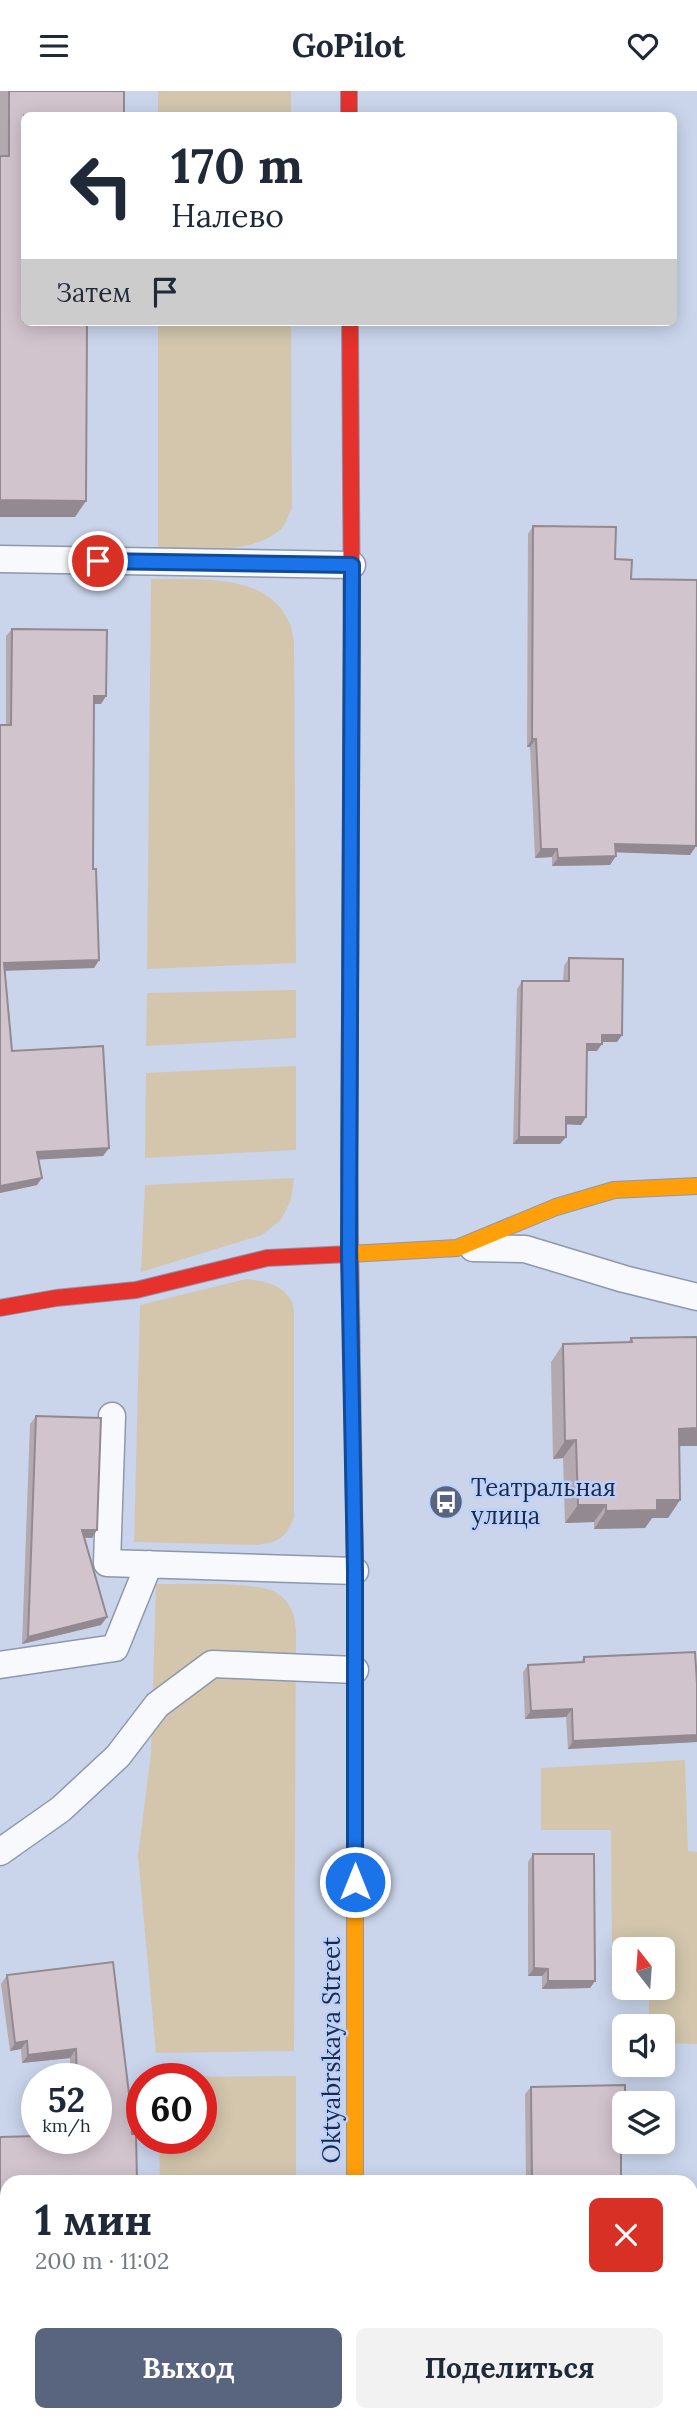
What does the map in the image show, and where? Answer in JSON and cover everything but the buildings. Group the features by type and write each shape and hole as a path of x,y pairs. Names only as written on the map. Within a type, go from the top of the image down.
{"main road":[{"path":"349,91 349,112"},
{"name":"Oktyabrskaya Street","path":"350,326 352,565 349,1252 355,1571 355,2175"},
{"path":"0,1308 136,1290 267,1258 457,1248 556,1207 614,1190 697,1186"}],"lane":[{"path":"0,559 352,565"},
{"path":"457,1248 525,1249 624,1279 697,1297"},
{"path":"112,1416 107,1563 355,1571"},
{"path":"0,1665 115,1648 149,1564"},
{"path":"0,1852 61,1809 118,1756 157,1705 212,1664 355,1670"}],"shaded area":[{"path":"158,91 291,91 291,112 158,112"},
{"path":"158,326 291,326 292,508 282,528 270,537 240,547 158,548"},
{"path":"151,579 208,580 247,586 264,594 278,606 290,624 294,643 296,963 147,969"},
{"path":"296,990 296,1038 146,1046 147,993"},
{"path":"296,1066 296,1150 145,1158 146,1073"},
{"path":"294,1178 291,1200 281,1220 262,1235 141,1272 145,1185"},
{"path":"246,1279 278,1287 288,1296 293,1306 294,1517 281,1538 257,1545 134,1542 140,1305"},
{"path":"156,1584 219,1584 268,1589 282,1597 293,1614 296,1631 294,2051 156,2053 138,1856 151,1753"},
{"path":"685,1760 688,1851 697,1852 697,2044 675,2043 675,2014 649,2014 649,2000 676,2000 676,1937 612,1937 612,1955 611,1830 541,1830 541,1768"},
{"path":"296,2076 296,2175 160,2175 159,2154 217,2154 217,2077"}],"traffic: fast":[{"path":"349,1166 352,642"}],"traffic: slow":[{"path":"349,1254 457,1248 556,1207 614,1190 697,1186"},
{"path":"355,1763 355,2175"}],"traffic: jam":[{"path":"349,91 349,112"},
{"path":"350,326 352,642"},
{"path":"349,1166 355,1763"},
{"path":"0,1308 56,1298 136,1290 267,1258 349,1254"}],"place":[{"name":"Театральная улица","path":"446,1502"}],"route":[{"path":"98,561 352,565 349,1252 355,1571 355,1882"}]}
